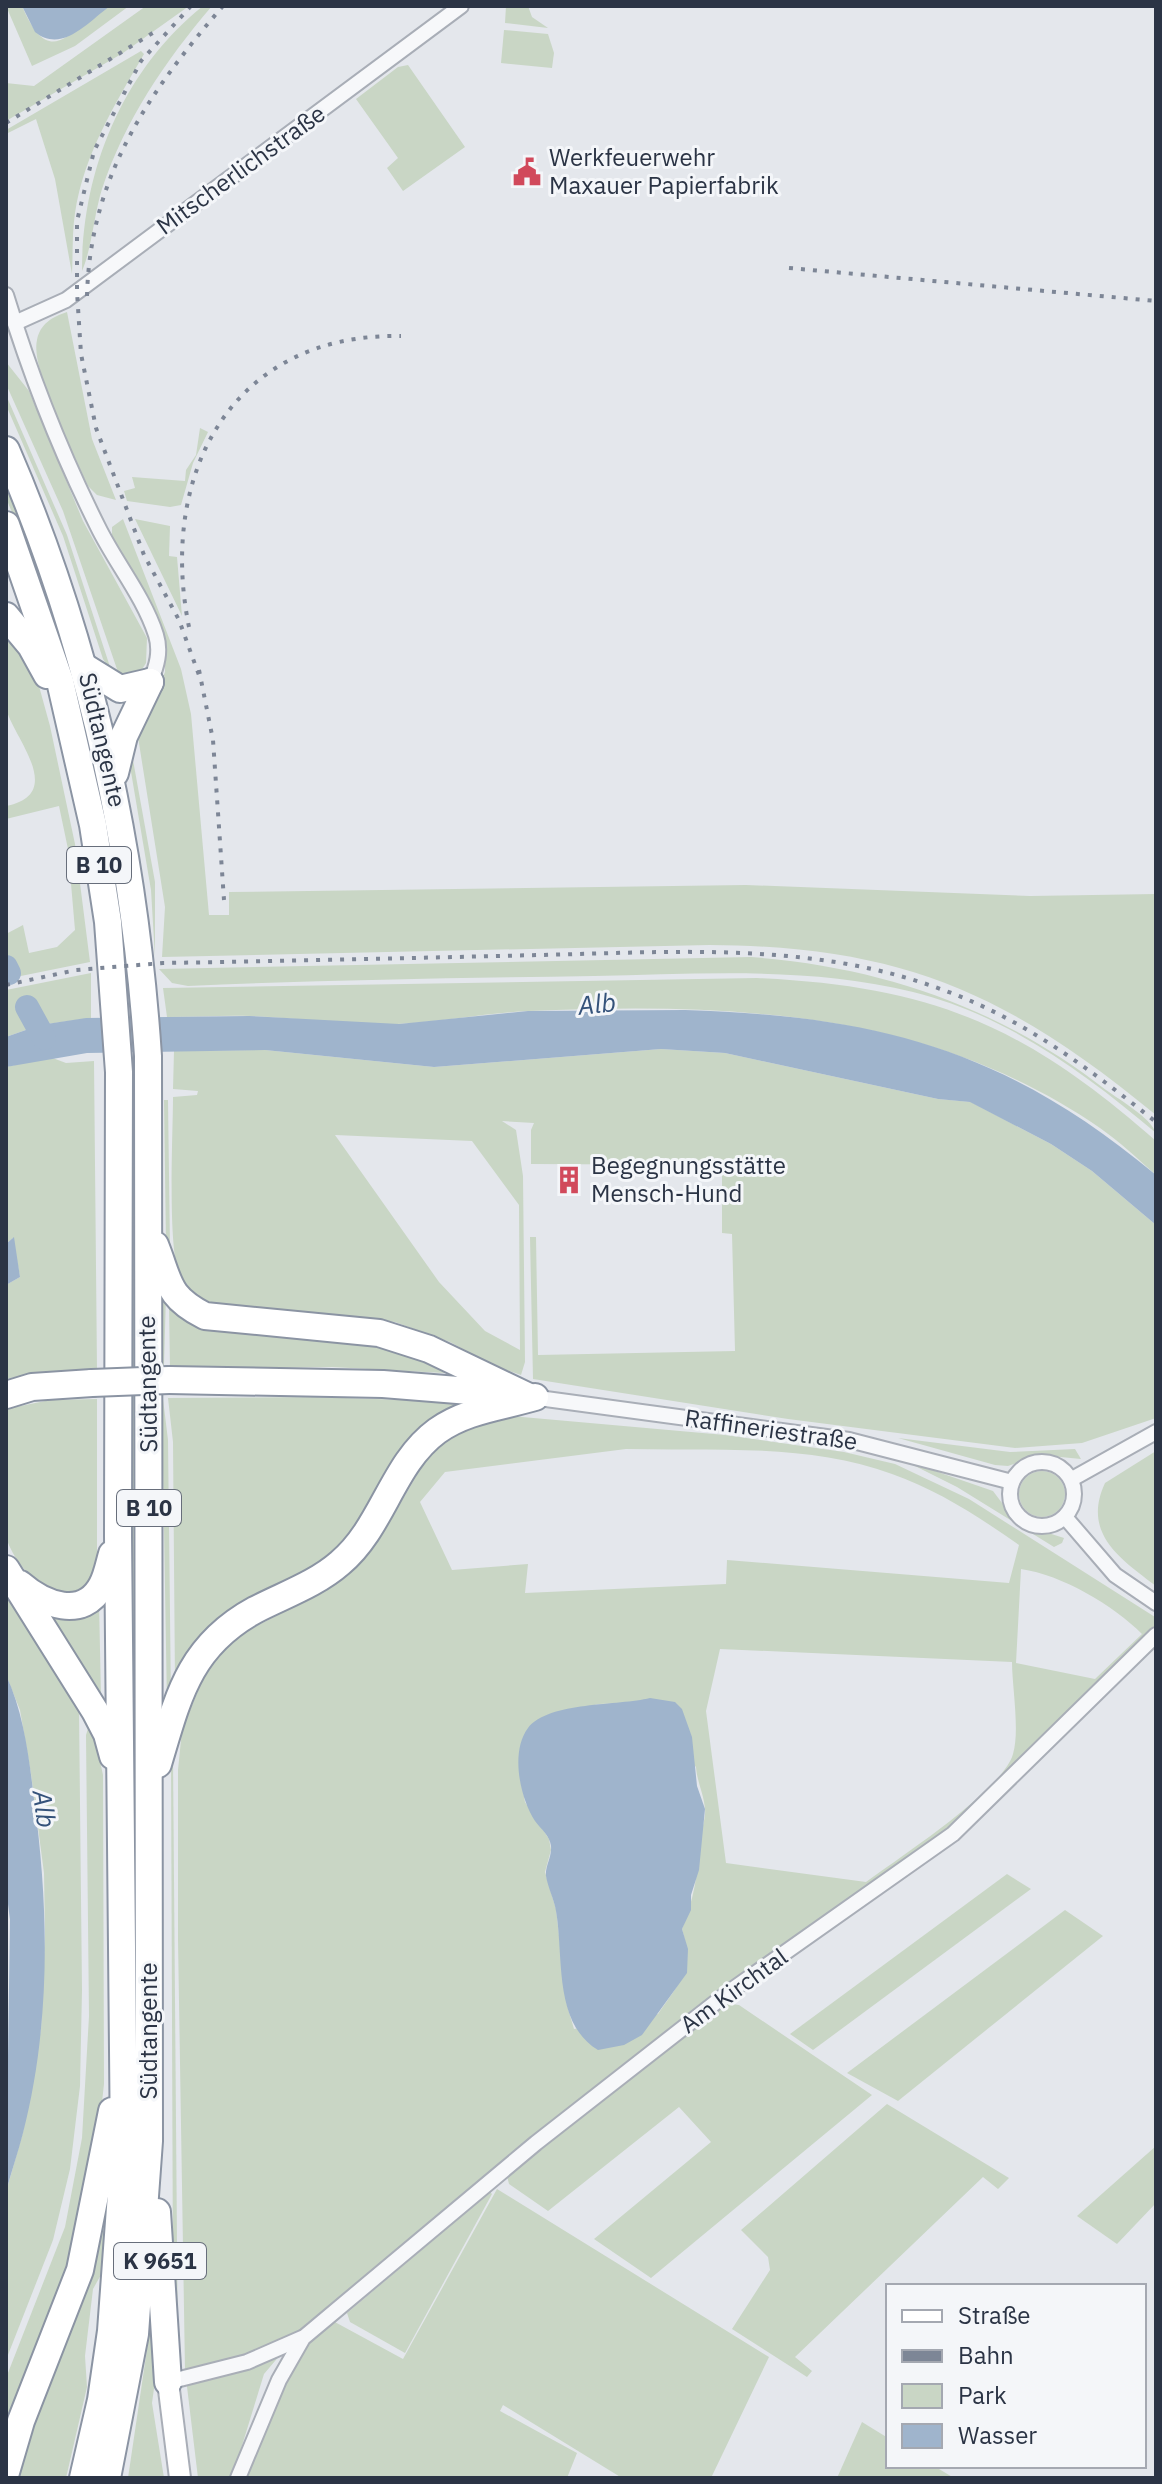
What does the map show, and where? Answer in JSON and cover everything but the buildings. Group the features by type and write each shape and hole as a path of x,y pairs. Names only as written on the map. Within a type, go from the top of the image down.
{"highway":[{"name":"Südtangente","path":"6,450 48,556 86,668 113,781 132,887 148,1072 149,2141 135,2334 124,2405 107,2478"},
{"name":"Südtangente","path":"6,525 50,646 73,730 93,825 116,1002 119,1072 118,1536 124,2153 117,2278 101,2400 83,2478"},
{"path":"6,616 31,646 73,730"},
{"path":"86,668 120,689 150,682"},
{"path":"113,781 124,736 150,682"},
{"path":"146,1221 171,1291 182,1304 205,1316 379,1333 429,1349 531,1397"},
{"path":"6,1395 32,1387 169,1380 383,1384 531,1397"},
{"path":"149,1794 186,1678 212,1641 254,1611 343,1561 379,1513 410,1461 437,1431 478,1410 531,1397"},
{"path":"6,1568 38,1600 71,1606 91,1597 101,1586 118,1536"},
{"path":"6,1568 107,1734 122,1796"},
{"name":"K 9651","path":"6,2472 21,2421 80,2270 108,2137 123,2036"},
{"name":"K 9651","path":"149,2141 161,2237 160,2297 168,2382"}],"main road":[{"name":"K 9651","path":"168,2382 180,2478"}],"street":[{"name":"Mitscherlichstraße","path":"15,323 66,300 461,6"},
{"path":"6,295 93,516 153,628 159,651 150,682"},
{"name":"Raffineriestraße","path":"531,1397 849,1440 1012,1482"},
{"path":"1072,1479 1156,1432"},
{"path":"1036,1462 1057,1465 1072,1479 1075,1492 1065,1517 1046,1526 1025,1521 1012,1504 1012,1482 1018,1473 1036,1462"},
{"path":"1065,1517 1115,1575 1156,1603"},
{"name":"Am Kirchtal","path":"168,2382 247,2362 303,2338 536,2143 729,1992 953,1834 1156,1635"},
{"name":"Am Kirchtal","path":"238,2478 279,2380 303,2338"}],"green space":[{"path":"6,6 22,6 33,27 44,39 54,42 110,6 129,6 75,46 32,66"},
{"path":"146,6 189,6 123,53 6,121 6,83 34,86"},
{"path":"203,6 212,6 148,92 122,139 102,189 82,271 90,196 112,125 150,60"},
{"path":"506,6 528,6 532,17 548,28 505,23"},
{"path":"504,30 548,34 554,53 552,68 501,63"},
{"path":"141,51 144,54 102,130 79,191 72,274 55,179 36,119 6,134 6,130"},
{"path":"408,65 465,147 403,191 387,168 398,158 356,99 398,67"},
{"path":"67,312 92,439 116,500 97,495 88,486 40,371 37,353 39,334 48,322"},
{"path":"6,362 29,391 83,521 147,638 146,663 141,671 120,678 63,511 6,384"},
{"path":"6,395 67,535 112,673 103,659 63,536 6,405"},
{"path":"200,428 208,432 193,463 181,505 170,507 127,501 124,491 135,488 132,477 185,481 186,470 196,455"},
{"path":"6,478 54,603 110,823 131,999 124,999 21,534 6,498"},
{"path":"123,519 181,669 191,714 209,915 229,915 229,892 746,885 1030,896 1156,894 1156,1115 1103,1073 1001,1008 950,985 896,967 840,955 709,945 162,957 165,907 138,737 165,672 165,640 112,535 112,527"},
{"path":"135,519 170,526 169,556 177,557 182,616"},
{"path":"6,626 34,668 50,726 75,844 90,962 6,979 6,934 23,925 29,953 57,947 75,930 68,849 59,806 6,819 6,806 24,799 33,790 35,777 32,763 6,708"},
{"path":"131,749 155,882 155,957 151,890 129,760"},
{"path":"751,957 847,970 939,996 1025,1036 1066,1061 1141,1115 1156,1133 1101,1088 1012,1031 947,1002 873,984 794,975 714,973 188,986 172,983 159,969"},
{"path":"91,973 91,1018 40,1025 6,1037 6,990"},
{"path":"757,978 875,991 926,1003 973,1019 1019,1041 1063,1068 1156,1141 1156,1175 1100,1128 1034,1088 966,1058 897,1037 825,1022 753,1013 679,1009 529,1011 397,1024 251,1016 167,1017 163,988"},
{"path":"661,1049 725,1053 938,1099 971,1102 1051,1144 1092,1171 1156,1225 1156,1418 1082,1443 1015,1448 788,1419 533,1379 530,1237 536,1237 538,1355 735,1351 732,1234 722,1233 722,1165 531,1164 531,1130 534,1123 502,1121 516,1130 523,1176 525,1362 521,1375 492,1365 450,1342 395,1322 206,1303 188,1289 180,1277 173,1242 173,1097 197,1095 198,1091 173,1089 174,1051 265,1050 434,1067","holes":["335,1135 472,1141 519,1205 520,1350 485,1331 439,1282"]},
{"path":"50,1057 66,1063 94,1061 97,1369 38,1372 6,1379 6,1285 20,1277 13,1238 6,1244 6,1067"},
{"path":"134,1067 137,1963 133,1931 126,1068"},
{"path":"164,1100 168,1100 170,1249 166,1245"},
{"path":"160,1289 166,1295 163,1399 168,1440 171,1701 167,1706"},
{"path":"169,1305 389,1341 462,1374 332,1367 170,1369"},
{"path":"315,1397 466,1402 360,1532 175,1683 173,1442 168,1398"},
{"path":"97,1399 97,1564 81,1588 54,1592 29,1574 15,1557 7,1540 4,1497 6,1409 50,1400"},
{"path":"511,1416 725,1435 844,1452 895,1464 969,1499 1155,1617 1155,1627 946,1831 317,2321 308,2322 264,2374 232,2478 198,2478 185,2370 178,1940 178,1770 182,1730 209,1664 238,1636 336,1584 355,1569 382,1535 428,1456 445,1441 476,1423","holes":["626,1449 760,1451 828,1457 909,1480 958,1505 1019,1545 1009,1583 727,1560 726,1584 525,1593 528,1564 452,1570 420,1502 445,1472","1021,1569 1037,1572 1086,1593 1117,1612 1142,1634 1095,1679 1016,1663","720,1649 1012,1662 1015,1744 1005,1769 991,1786 925,1840 866,1882 726,1863 706,1711","631,1703 696,1767 705,1813 695,1886 682,1929 687,1955 679,1983 658,2014 574,2029 567,2005 556,1909 545,1872 551,1850 549,1839 525,1802 519,1769 548,1715 599,1704"]},
{"path":"898,1438 1010,1452 1075,1449 1081,1459 1040,1455 1008,1466 995,1465"},
{"path":"1156,1451 1156,1586 1108,1543 1098,1516 1105,1483"},
{"path":"903,1460 993,1491 1017,1523 1064,1538 1062,1543 1054,1547 957,1487"},
{"path":"1042,1471 1058,1478 1065,1494 1058,1510 1042,1517 1026,1510 1019,1494 1026,1478"},
{"path":"6,1593 79,1710 82,1990 80,2086 70,2169 53,2240 6,2360 6,2192 23,2132 41,2029 45,1933 44,1873 31,1774 20,1710 6,1675"},
{"path":"99,1602 101,1697 42,1611"},
{"path":"91,1719 103,1775 104,2084 96,2156 72,2260 6,2421 6,2378 65,2227 82,2138 89,2016 86,1735"},
{"path":"173,1757 178,2362 173,2284"},
{"path":"1007,1874 1031,1889 813,2050 790,2034"},
{"path":"1065,1910 1103,1936 898,2101 847,2073"},
{"path":"725,2003 739,2005 872,2095 651,2278 594,2239 711,2142 679,2107 548,2211 509,2184 507,2176"},
{"path":"887,2104 1009,2178 998,2189 983,2177 795,2357 812,2371 807,2377 732,2329 770,2270 768,2257 741,2230"},
{"path":"1156,2146 1156,2203 1117,2244 1077,2216"},
{"path":"497,2189 769,2357 711,2478 622,2478 503,2405 500,2411 577,2453 567,2478 244,2478 276,2397 304,2345 333,2321 403,2359"},
{"path":"490,2192 492,2194 405,2353 350,2322 347,2313"},
{"path":"106,2223 102,2273 93,2289 85,2356 87,2387 66,2478 13,2478"},
{"path":"154,2302 156,2374 152,2403 164,2478 128,2478"},
{"path":"862,2422 886,2437 886,2468 937,2468 954,2478 837,2478"}],"water":[{"path":"22,6 110,6 74,33 55,39 35,32"},
{"path":"685,1010 819,1021 879,1032 936,1048 992,1069 1046,1097 1100,1132 1156,1175 1156,1225 1092,1171 1051,1144 970,1102 938,1099 725,1053 661,1049 434,1067 265,1050 87,1053 6,1067 6,1037 40,1025 86,1018 249,1016 399,1024 528,1011"},
{"path":"14,1237 20,1277 6,1285 6,1244"},
{"path":"6,1675 21,1720 30,1767 43,1882 45,1966 39,2050 32,2092 6,2192 10,1920 6,1888"},
{"path":"650,1698 675,1702 682,1709 692,1737 697,1786 705,1809 699,1870 691,1895 691,1910 682,1929 688,1949 687,1973 642,2035 624,2045 598,2050 584,2038 567,2006 556,1911 546,1876 551,1846 535,1821 521,1788 519,1749 528,1728 552,1713"}],"waterway":[{"path":"6,967 9,973"},
{"path":"27,1007 44,1038"}],"railway":[{"path":"191,6 141,61 94,151 77,221 77,292 81,354 96,428 144,555 179,620 200,678"},
{"path":"87,296 99,213 128,139 171,71 223,6"},
{"path":"6,123 156,31"},
{"path":"789,268 1156,301"},
{"path":"189,627 182,571 185,517 198,467 220,423 251,387 292,359 342,341 401,336"},
{"path":"199,670 213,740 224,900"},
{"path":"6,985 76,970 163,963 642,952 796,957 896,975 975,1003 1056,1048 1156,1122"}],"place":[{"name":"Werkfeuerwehr Maxauer Papierfabrik","path":"527,172"},
{"name":"Begegnungsstätte Mensch-Hund","path":"569,1180"}],"water label":[{"name":"Alb","path":"597,1004"},
{"name":"Alb","path":"44,1809"}]}
